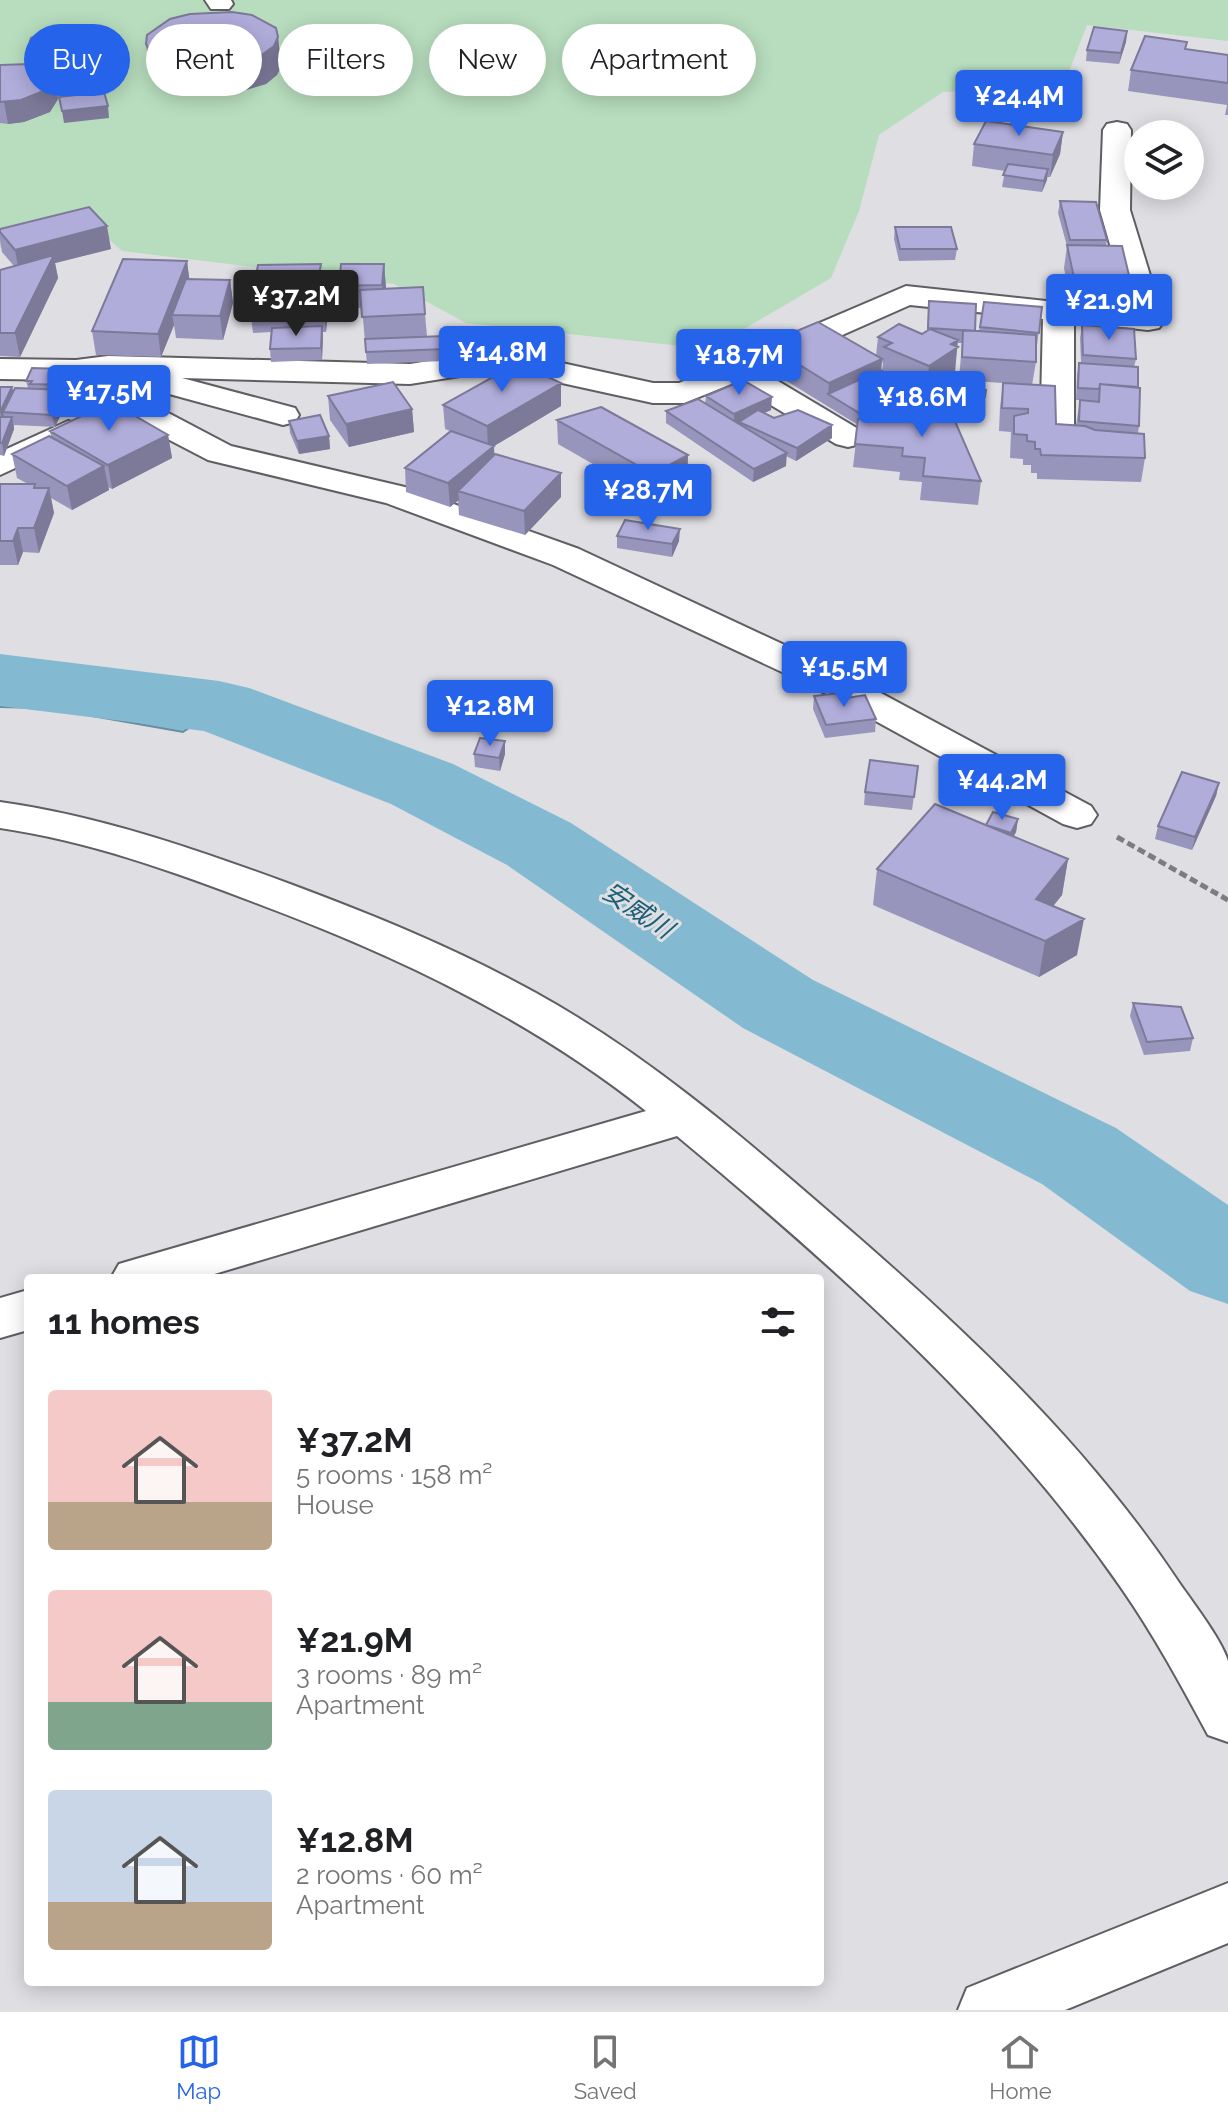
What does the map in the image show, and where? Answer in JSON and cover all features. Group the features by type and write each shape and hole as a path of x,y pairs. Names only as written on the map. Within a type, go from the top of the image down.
{"street":[{"path":"0,369 410,374 485,362 530,366 653,393 684,393 906,295 1148,321 1115,210 1117,130"},
{"path":"1057,446 1059,312"},
{"path":"92,368 124,403 220,453 397,495 566,557 825,678 1077,815"},
{"path":"92,368 283,415"},
{"path":"736,370 848,437"},
{"path":"0,465 124,403"},
{"path":"0,815 55,822 104,834 252,885 378,936 519,1003 614,1065 683,1117 834,1244 956,1358 1027,1432 1131,1557 1228,1716"},
{"path":"150,1274 683,1117"},
{"path":"0,1318 24,1311"},
{"path":"989,2010 1228,1913"}],"path":[{"path":"1077,815 1228,900"}],"green space":[{"path":"0,0 1228,0 1228,41 1087,25 1063,87 943,92 879,135 859,211 831,278 710,349 466,323 394,284 122,251 95,227 0,248"}],"water":[{"path":"0,660 215,694 219,707 183,732 47,708 0,707"}],"building":[{"path":"232,12 252,15 276,28 278,37 274,46 262,54 262,24 163,24 190,14"},
{"path":"1094,27 1127,31 1121,53 1087,50"},
{"path":"1145,36 1187,42 1185,49 1228,55 1228,83 1131,70"},
{"path":"24,64 24,96 31,96 0,102 0,65"},
{"path":"105,96 108,106 62,111 59,97"},
{"path":"986,121 1063,132 1053,155 974,144"},
{"path":"1008,164 1048,169 1044,181 1003,175"},
{"path":"1060,201 1096,202 1107,240 1070,240"},
{"path":"89,207 107,226 15,250 0,232 0,229"},
{"path":"895,227 951,227 957,249 900,249"},
{"path":"1067,245 1122,246 1132,288 1076,287"},
{"path":"54,255 15,333 0,333 0,270"},
{"path":"123,259 187,261 158,334 92,331"},
{"path":"321,264 319,275 340,275 341,264 384,264 382,285 326,286 324,309 250,309 258,265"},
{"path":"186,279 230,280 220,316 172,315"},
{"path":"423,287 425,314 362,317 360,290"},
{"path":"929,301 976,304 975,331 928,328"},
{"path":"984,302 1042,307 1039,333 980,327"},
{"path":"818,322 882,359 829,383 766,344"},
{"path":"899,324 922,334 930,329 958,340 951,344 958,347 929,366 884,347 892,343 878,337"},
{"path":"1082,325 1134,329 1136,359 1083,355"},
{"path":"322,326 321,348 270,349 272,328"},
{"path":"963,330 1036,335 1036,362 962,357"},
{"path":"445,336 446,349 366,352 365,339"},
{"path":"518,363 561,383 487,426 443,405"},
{"path":"1079,363 1138,367 1138,387 1100,384 1099,389 1078,388"},
{"path":"32,368 73,372 68,385 30,384 32,381 26,381"},
{"path":"881,370 914,390 861,414 828,394"},
{"path":"743,380 772,397 734,414 706,396"},
{"path":"393,382 412,409 346,424 328,396"},
{"path":"1003,383 1055,386 1056,424 1144,434 1145,458 1041,455 1040,449 1035,449 1035,442 1027,441 1027,435 1014,434 1014,416 1028,413 1028,409 1002,408"},
{"path":"1100,384 1140,388 1139,426 1079,421 1080,400 1099,402"},
{"path":"0,387 12,387 0,412"},
{"path":"953,387 986,390 985,397 952,394"},
{"path":"15,388 65,390 52,415 3,412"},
{"path":"698,399 787,453 754,469 666,411"},
{"path":"111,402 168,435 108,465 50,431"},
{"path":"947,403 981,481 923,476 925,458 902,456 903,448 855,444 858,419 888,417 885,408"},
{"path":"601,407 688,455 653,474 557,420"},
{"path":"758,410 774,418 798,410 832,425 797,448 739,422"},
{"path":"320,415 329,436 297,441 289,421"},
{"path":"0,417 12,417 2,443 0,443"},
{"path":"451,431 494,446 448,483 405,468"},
{"path":"49,436 104,466 67,486 12,454"},
{"path":"495,454 561,473 524,511 458,491"},
{"path":"0,484 35,484 34,488 49,488 34,528 18,528 13,541 0,541"},
{"path":"625,520 680,529 672,544 617,536"},
{"path":"839,693 847,698 865,695 876,719 826,725 814,696"},
{"path":"480,738 505,741 499,758 474,754"},
{"path":"870,760 918,766 914,797 865,792"},
{"path":"1182,772 1219,783 1195,837 1158,826"},
{"path":"935,804 1068,859 1036,899 1084,919 1045,941 877,869"},
{"path":"993,812 1018,819 1011,833 986,825"},
{"path":"1133,1003 1181,1007 1193,1038 1147,1042"}],"waterway":[{"name":"安威川","path":"0,680 219,707 422,784 539,844 778,1004 1079,1156 1228,1261"}]}
